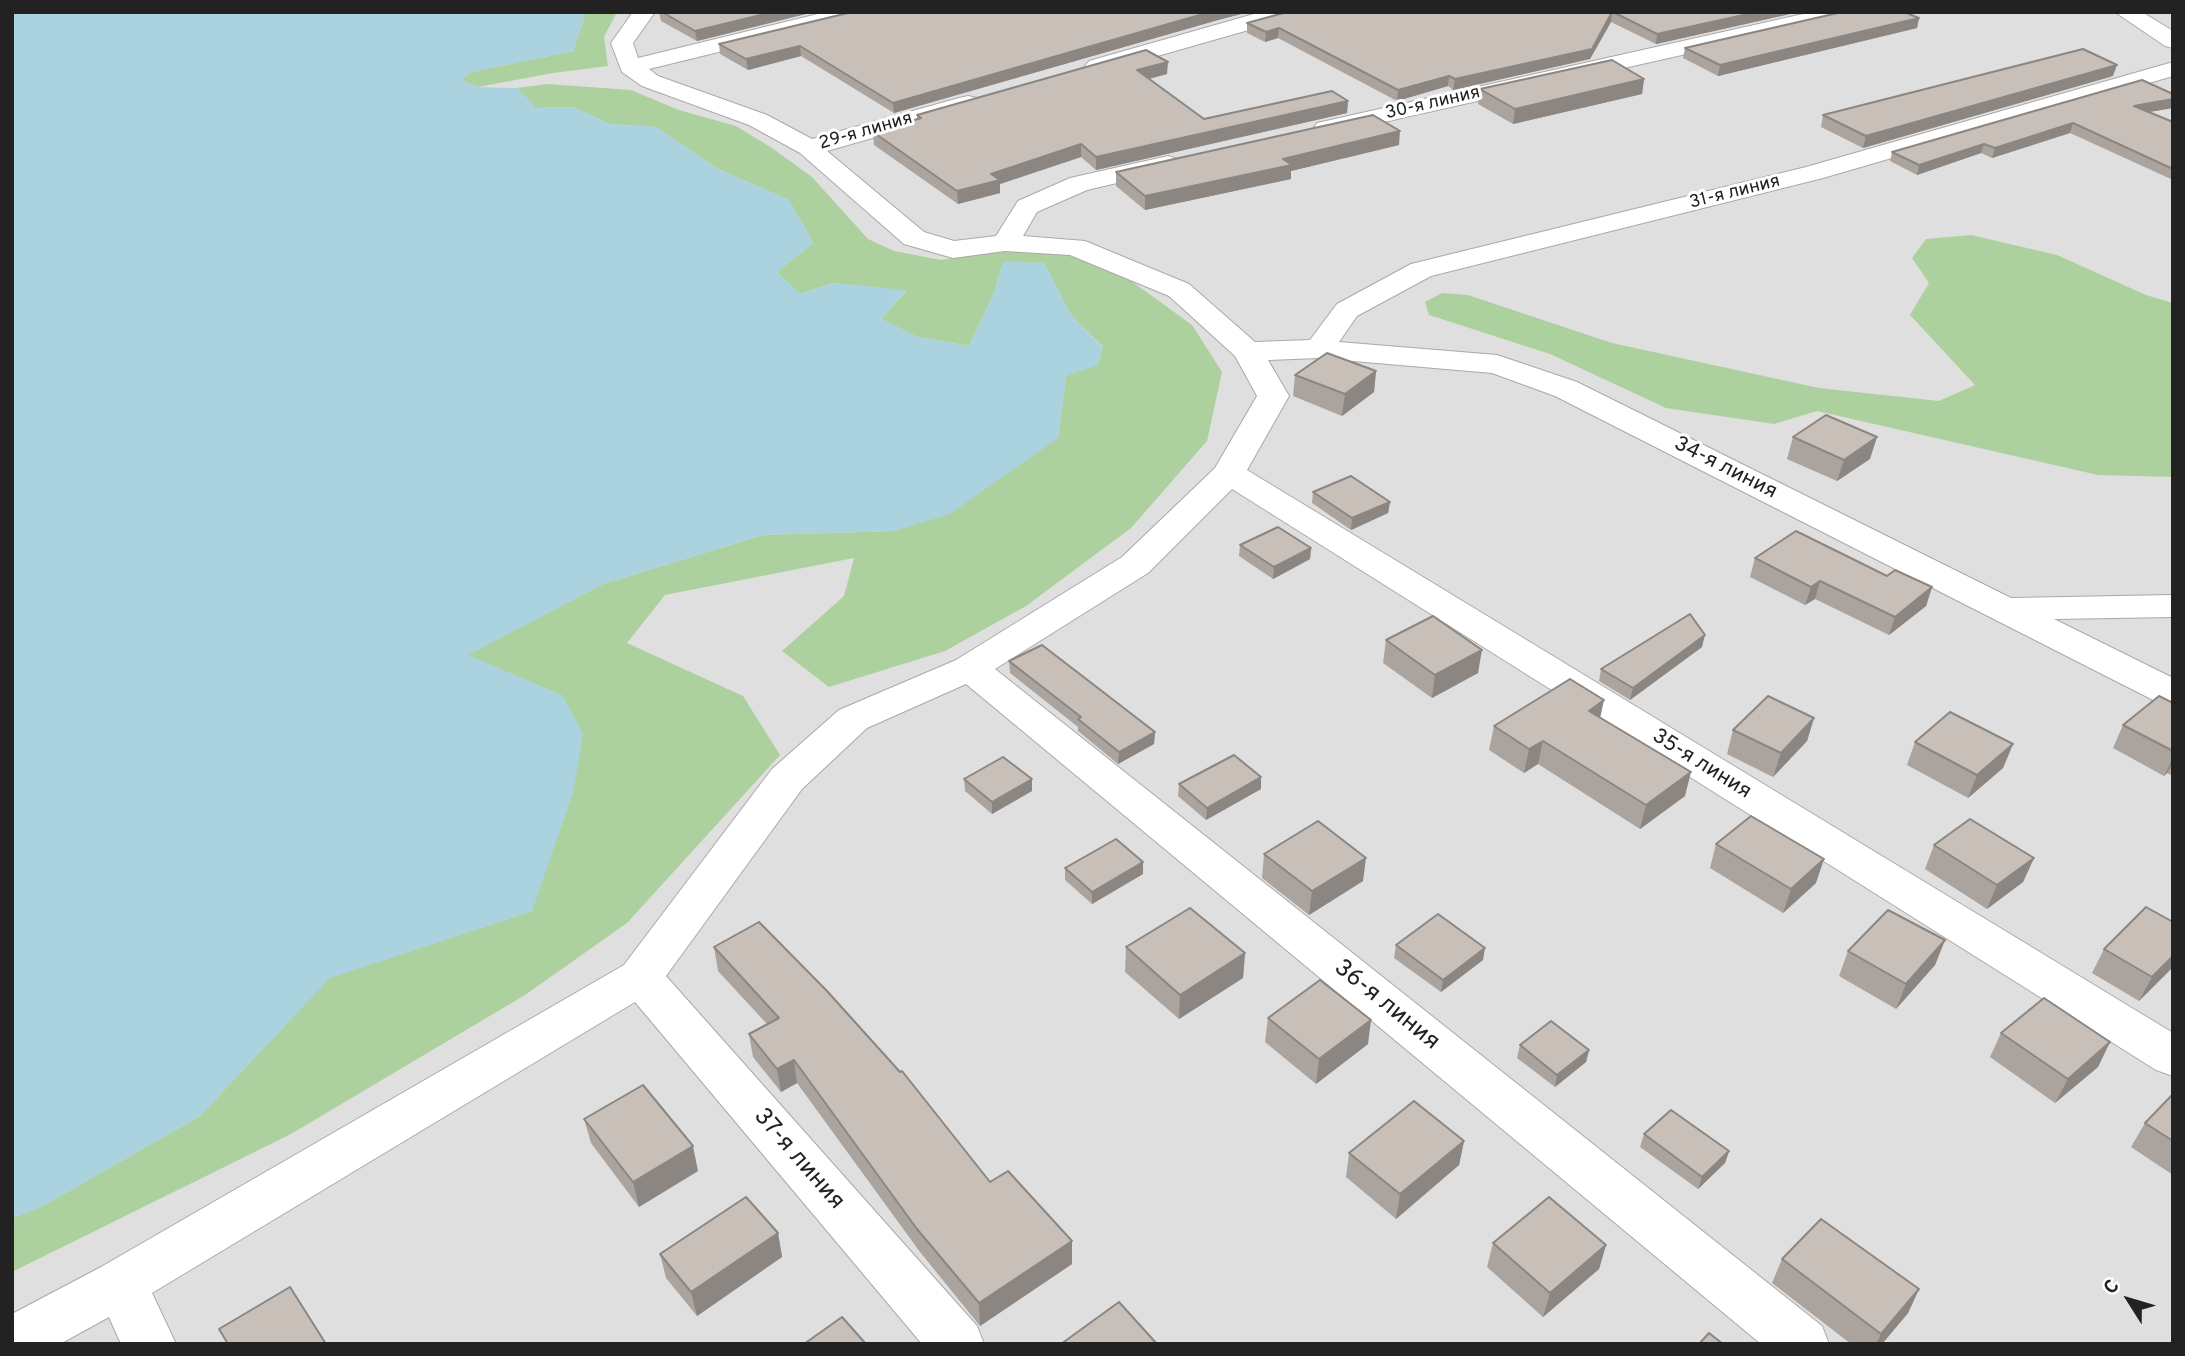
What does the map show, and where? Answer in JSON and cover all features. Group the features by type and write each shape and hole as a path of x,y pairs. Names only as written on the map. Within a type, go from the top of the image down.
{"street":[{"path":"12,1342 120,1284 640,977 788,779 853,719 970,667 1135,565 1229,473 1273,396 1248,351 1178,290 1075,247 1005,243 953,250 914,238 809,148 758,120 650,81 630,67 622,43 644,12"},
{"path":"630,67 853,12"},
{"path":"1074,73 1286,12"},
{"name":"30-я линия","path":"1308,132 1842,12"},
{"path":"2126,12 2173,41"},
{"name":"31-я линия","path":"1319,349 1347,310 1421,270 1814,173 2173,69"},
{"name":"29-я линия","path":"809,148 994,95"},
{"path":"1005,243 1027,207 1079,184 1187,160"},
{"name":"34-я линия","path":"1248,351 1319,349 1497,364 1566,389 2173,694"},
{"name":"35-я линия","path":"1229,473 2173,1056"},
{"path":"2002,609 2173,606"},
{"name":"36-я линия","path":"970,667 1802,1344"},
{"name":"37-я линия","path":"640,977 957,1344"},
{"path":"120,1284 149,1344"}],"shaded area":[{"path":"12,12 2173,12 2173,1344 12,1344"}],"green space":[{"path":"586,12 617,12 604,37 608,66 478,87 461,80 471,72 573,51"},
{"path":"547,84 631,90 679,110 736,126 812,177 868,239 894,251 941,260 991,250 1025,248 1071,255 1130,280 1192,325 1222,372 1207,441 1131,528 1026,606 945,651 829,687 782,651 844,596 854,558 665,595 627,643 743,696 780,755 627,923 525,995 291,1134 12,1272 12,1218 41,1207 200,1116 329,978 532,911 563,696 467,655 603,584 763,535 894,531 1058,438 1066,376 1103,347 1071,315 1044,263 1003,262 994,293 969,346 917,337 881,319 906,291 833,283 800,294 777,272 813,243 789,200 718,169 656,127 609,124 573,107 536,108 517,88"},
{"path":"1971,235 2057,255 2146,295 2173,303 2173,477 2098,475 1817,411 1774,424 1666,408 1550,354 1429,315 1425,302 1442,293 1468,295 1612,343 1819,388 1939,401 1975,385 1910,315 1929,283 1912,258 1926,239"}],"water":[{"path":"12,12 586,12 573,51 471,72 462,80 478,87 517,88 536,108 573,107 609,124 656,127 718,169 789,200 813,243 777,272 800,294 833,283 906,290 881,319 917,337 969,346 994,293 1003,262 1044,263 1071,315 1103,348 1098,365 1066,376 1058,438 950,514 894,531 763,535 603,584 468,655 563,696 583,734 573,793 532,911 330,978 200,1116 41,1207 12,1218"}],"building":[{"path":"662,12 773,12 695,31"},
{"path":"852,12 1210,12 893,103 800,46 746,59 719,44"},
{"path":"1287,12 1612,12 1592,49 1455,79 1449,76 1398,90 1279,28 1266,32 1247,23"},
{"path":"1613,12 1757,12 1657,34"},
{"path":"1842,12 1904,12 1919,18 1720,65 1685,48"},
{"path":"2083,49 2117,65 1866,136 1823,115"},
{"path":"1146,50 1168,62 1137,70 1204,119 1332,91 1348,101 1096,157 1081,144 991,174 1000,180 957,191 873,132 921,118 917,115"},
{"path":"1612,60 1644,79 1515,109 1480,89"},
{"path":"2142,80 2173,94 2173,99 2134,106 2173,122 2173,169 2073,123 1995,148 1984,144 1919,165 1892,152"},
{"path":"1373,115 1400,131 1283,159 1292,165 1145,196 1116,172"},
{"path":"1327,353 1376,371 1345,394 1295,375"},
{"path":"1826,415 1877,437 1844,460 1793,437"},
{"path":"1351,476 1390,502 1352,518 1313,492"},
{"path":"1278,527 1311,548 1274,567 1240,545"},
{"path":"1796,531 1887,576 1895,570 1932,587 1895,617 1820,581 1811,587 1755,558"},
{"path":"1690,614 1705,635 1633,688 1601,669"},
{"path":"1433,616 1482,650 1435,675 1386,640"},
{"path":"1042,645 1155,732 1119,752 1078,719 1081,717 1009,661"},
{"path":"1570,679 1604,700 1589,711 1691,772 1646,805 1543,741 1529,749 1494,726"},
{"path":"1768,696 1814,718 1781,753 1733,730"},
{"path":"2159,696 2173,703 2173,751 2123,725"},
{"path":"1950,712 2013,744 1977,775 1915,742"},
{"path":"1234,755 1261,777 1207,808 1179,784"},
{"path":"1003,757 1032,779 992,802 964,779"},
{"path":"1751,816 1824,859 1791,889 1716,844"},
{"path":"1970,819 2034,858 1997,885 1934,845"},
{"path":"1318,821 1366,858 1312,891 1264,854"},
{"path":"1116,839 1143,862 1092,892 1065,868"},
{"path":"2146,907 2173,922 2173,956 2152,977 2104,949"},
{"path":"1190,908 1245,953 1180,995 1126,947"},
{"path":"1888,910 1945,940 1906,984 1848,951"},
{"path":"1438,914 1485,948 1443,980 1396,945"},
{"path":"759,922 827,991 900,1072 902,1071 990,1182 1008,1171 1072,1241 979,1303 917,1229 794,1060 777,1069 749,1034 779,1018 714,947"},
{"path":"1320,980 1371,1020 1319,1059 1268,1018"},
{"path":"2044,998 2110,1042 2068,1079 2001,1033"},
{"path":"1551,1021 1589,1050 1557,1075 1520,1045"},
{"path":"643,1085 693,1146 633,1182 584,1119"},
{"path":"2173,1094 2173,1141 2145,1123"},
{"path":"1414,1101 1464,1141 1400,1194 1349,1153"},
{"path":"1671,1110 1729,1151 1702,1177 1644,1134"},
{"path":"746,1197 778,1233 691,1292 660,1254"},
{"path":"1549,1197 1606,1245 1550,1293 1493,1243"},
{"path":"1821,1219 1919,1289 1881,1334 1782,1259"},
{"path":"290,1287 326,1344 228,1344 219,1329"},
{"path":"1119,1302 1157,1344 1061,1344"},
{"path":"842,1317 866,1344 804,1344"},
{"path":"1709,1333 1723,1344 1699,1344"}]}
